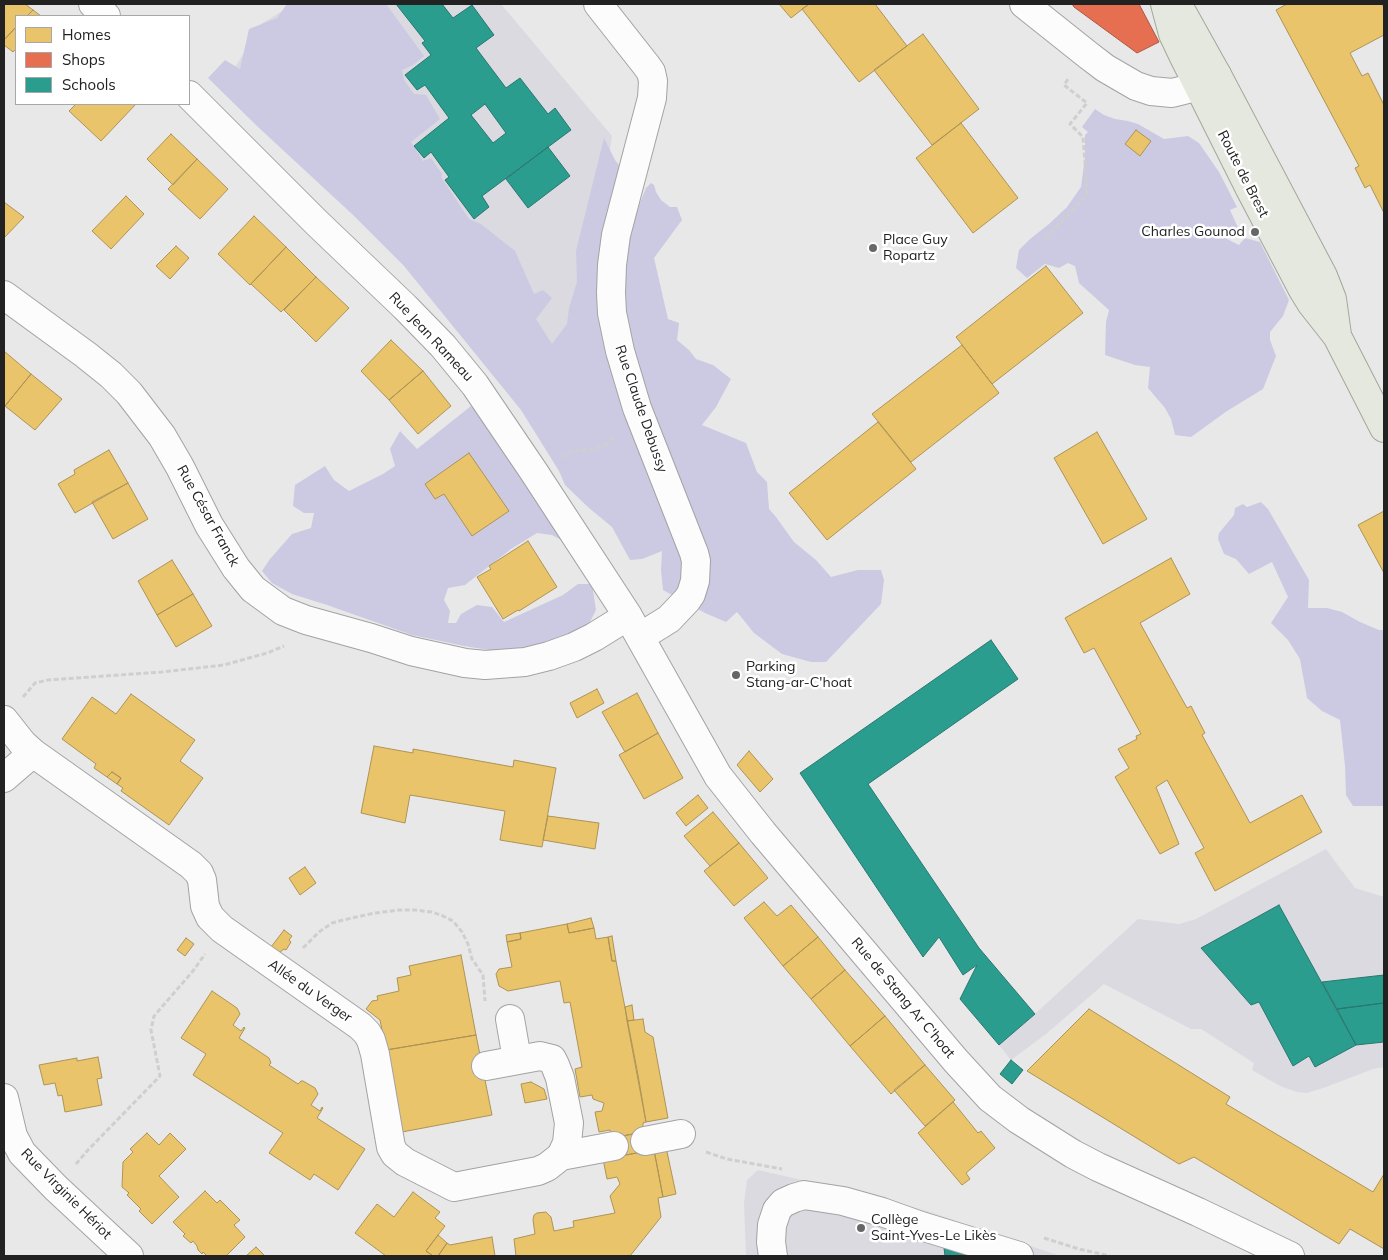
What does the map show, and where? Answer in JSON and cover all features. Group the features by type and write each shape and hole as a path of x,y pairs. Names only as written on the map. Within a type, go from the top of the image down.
{"main road":[{"name":"Route de Brest","path":"1165,4 1173,34 1207,80"},
{"name":"Route de Brest","path":"1176,4 1183,14 1207,80 1303,290 1311,303 1338,336 1384,428"}],"street":[{"path":"93,4 105,15"},
{"name":"Rue Claude Debussy","path":"598,4 640,57 650,72 653,81 652,98 616,235 611,293 620,352 637,408 694,553 696,570 691,594 682,607 669,619 634,627"},
{"path":"1024,4 1105,68 1136,86 1151,91 1172,93 1188,89 1207,80"},
{"name":"Rue Jean Rameau","path":"190,96 443,346 475,385 534,472 634,627"},
{"name":"Rue César Franck","path":"4,295 86,355 111,375 129,393 162,436 209,525 236,568 252,589 283,611 306,620 411,651 464,663 485,665 525,662 549,656 594,637 634,627"},
{"name":"Rue de Stang Ar C'hoat","path":"634,627 709,762 730,792 943,1046 990,1098 1005,1111 1032,1129 1098,1168 1198,1212 1290,1256"},
{"name":"Allée du Verger","path":"4,720 32,753 191,865 202,880 205,906 210,917 222,929 360,1026 367,1033 376,1054 391,1147 395,1154 405,1162 454,1187 538,1171 547,1167 561,1156 614,1146"},
{"path":"4,778 32,753"},
{"path":"510,1019 517,1059"},
{"path":"486,1066 540,1056 552,1059 560,1078 569,1123 567,1143 561,1156"},
{"name":"Rue Virginie Hériot","path":"4,1098 13,1136 22,1153 56,1188 129,1256"},
{"path":"644,1141 681,1134"},
{"path":"773,1256 770,1242 772,1225 777,1210 783,1203 804,1195 843,1201 882,1212 1019,1256"}],"path":[{"path":"1045,238 1083,199 1087,188 1083,137 1070,124 1087,103 1064,85 1067,80"},
{"path":"534,472 569,453 590,450 608,444 612,438 610,427"},
{"path":"48,680 162,672 224,665 267,653 293,642 306,620"},
{"path":"285,974 310,940 332,923 375,913 399,910 432,912 453,921 462,932 472,959 482,975 486,1002 510,1019"},
{"path":"88,1150 160,1076 151,1030 154,1016 193,971 222,929"}],"shaded area":[{"path":"287,4 386,4 424,56 413,65 402,70 404,80 414,94 426,95 440,119 411,142 423,161 431,158 442,174 441,177 469,219 481,224 515,251 534,294 543,290 552,298 536,319 552,344 567,324 569,308 577,282 576,251 604,138 615,160 622,169 631,225 646,188 651,183 654,185 661,200 670,207 677,207 682,220 654,258 668,319 679,323 677,340 696,359 713,365 731,379 716,407 702,425 746,443 757,472 767,482 769,509 794,542 816,560 831,577 858,570 881,570 884,580 881,604 826,662 811,662 782,654 754,633 737,612 726,622 663,590 662,551 642,559 630,560 612,527 565,485 559,471 521,410 404,266 352,214 208,78 225,60 240,69 249,29 277,18"},
{"path":"294,4 501,4 612,136 605,179 589,411 231,74 261,24"},
{"path":"1095,109 1115,119 1138,124 1164,139 1188,136 1199,143 1219,172 1237,207 1230,210 1240,232 1227,239 1239,245 1245,238 1260,242 1289,300 1283,316 1270,332 1270,340 1276,356 1263,389 1227,411 1191,437 1175,435 1171,419 1165,408 1148,388 1150,367 1135,365 1105,355 1106,322 1109,310 1079,283 1075,266 1068,263 1059,268 1045,264 1027,278 1016,268 1019,250 1067,207 1081,187 1085,157 1085,135 1088,132 1082,127"},
{"path":"471,406 536,487 563,541 552,535 537,533 511,549 465,585 448,588 444,600 450,611 448,623 456,623 461,614 477,605 492,607 504,622 563,595 578,584 592,584 596,610 586,630 533,647 495,651 412,635 292,594 272,583 262,571 270,559 292,534 311,528 314,513 304,513 293,506 295,485 325,466 334,480 349,491 395,466 390,449 400,431 417,449"},
{"path":"1261,502 1268,509 1309,580 1308,608 1327,608 1342,612 1360,622 1379,630 1384,630 1383,806 1353,806 1346,795 1340,720 1322,711 1307,698 1300,659 1288,640 1271,623 1288,597 1272,562 1249,574 1236,559 1224,554 1218,539 1219,533 1234,515 1235,508 1243,504 1247,507"},
{"path":"1326,849 1355,888 1384,897 1384,1067 1373,1069 1307,1093 1297,1092 1280,1086 1252,1070 1254,1063 1201,1029 1191,1029 1104,984 1046,1034 1011,1060 999,1045 1138,919 1179,924 1196,919"},
{"name":"Collège Saint-Yves-Le Likès","path":"758,1170 927,1211 1060,1256 746,1256 744,1203 747,1180"}],"building: Homes":[{"path":"4,4 25,4 33,10 28,15 15,15 15,28 4,40"},
{"path":"779,4 809,4 791,18"},
{"path":"809,4 875,4 907,46 859,82 802,9"},
{"path":"1287,4 1382,4 1384,8 1384,35 1350,53 1362,76 1368,73 1384,105 1384,213 1370,185 1365,188 1355,168 1359,166 1276,10"},
{"path":"33,10 40,15 28,15"},
{"path":"15,28 15,50 13,52 4,45 4,40"},
{"path":"923,34 979,109 932,145 874,70"},
{"path":"75,105 135,105 101,141 69,111"},
{"path":"961,123 1018,198 973,233 916,158"},
{"path":"1136,130 1151,141 1140,156 1125,144"},
{"path":"171,134 197,159 173,185 147,159"},
{"path":"197,159 228,189 200,219 168,189"},
{"path":"126,196 144,214 111,249 92,231"},
{"path":"4,202 24,217 4,238"},
{"path":"254,216 286,247 250,285 218,254"},
{"path":"176,246 189,258 170,279 156,266"},
{"path":"286,247 316,277 281,312 251,284"},
{"path":"1046,266 1083,313 992,384 956,337"},
{"path":"316,277 349,308 316,342 284,310"},
{"path":"391,340 423,371 389,400 361,371"},
{"path":"962,345 999,393 911,462 872,414"},
{"path":"4,351 31,374 5,406 4,405"},
{"path":"423,371 451,406 418,434 389,400"},
{"path":"31,374 62,399 35,430 5,406"},
{"path":"878,422 916,469 827,540 789,493"},
{"path":"1097,432 1147,519 1103,544 1054,458"},
{"path":"109,450 128,483 75,513 58,484 75,474 74,470"},
{"path":"469,453 509,511 472,536 444,494 435,499 425,484"},
{"path":"128,483 148,519 113,539 92,502"},
{"path":"1384,511 1384,573 1358,525"},
{"path":"528,541 557,587 503,619 477,577 491,569 489,566"},
{"path":"1171,558 1190,594 1140,623 1187,708 1191,706 1205,733 1202,735 1250,823 1302,795 1322,832 1215,891 1195,853 1204,848 1167,780 1156,787 1179,844 1160,854 1115,777 1129,768 1118,749 1137,739 1136,736 1141,734 1094,648 1084,653 1065,618"},
{"path":"172,560 193,594 157,615 138,581"},
{"path":"193,594 212,626 176,647 157,615"},
{"path":"597,689 604,703 577,718 570,703"},
{"path":"637,693 658,733 625,752 602,712"},
{"path":"131,694 195,740 180,761 203,778 169,825 121,791 123,788 117,784 121,778 112,772 107,777 94,768 96,764 62,739 92,697 116,714"},
{"path":"658,733 683,778 644,799 619,755"},
{"path":"374,746 413,753 413,749 513,767 514,760 556,768 542,847 500,840 505,811 410,795 405,823 361,813"},
{"path":"749,751 773,779 760,792 737,765"},
{"path":"112,772 121,778 117,784 107,777"},
{"path":"698,795 708,808 686,826 676,813"},
{"path":"713,812 739,843 710,866 684,836"},
{"path":"548,816 599,823 595,849 543,840"},
{"path":"739,843 768,878 734,906 704,871"},
{"path":"305,867 316,883 300,895 289,878"},
{"path":"764,902 777,916 791,905 818,937 783,966 744,918"},
{"path":"591,918 594,928 569,933 567,924"},
{"path":"567,924 569,933 594,928 596,939 608,937 612,961 616,961 638,1075 646,1122 643,1123 643,1132 612,1138 610,1130 599,1132 595,1112 602,1111 604,1103 593,1099 592,1095 580,1097 575,1069 582,1067 570,1002 564,1003 560,981 508,991 499,986 496,974 499,969 512,967 507,942 521,939 520,933"},
{"path":"284,930 292,936 289,940 291,942 286,950 284,949 279,953 271,947"},
{"path":"520,933 521,939 507,942 506,935"},
{"path":"612,936 616,961 612,961 608,937"},
{"path":"818,937 845,970 811,999 783,966"},
{"path":"186,938 194,944 185,956 177,950"},
{"path":"461,955 476,1035 386,1050 380,1020 366,1009 372,1001 378,1000 377,996 399,991 397,978 411,975 409,966"},
{"path":"845,970 885,1016 850,1046 811,999"},
{"path":"212,991 237,1008 240,1014 233,1025 241,1031 245,1028 239,1038 269,1058 271,1063 269,1065 298,1084 303,1081 315,1088 318,1094 311,1105 320,1111 323,1108 317,1118 365,1149 338,1190 314,1174 310,1180 269,1153 283,1133 193,1075 206,1054 181,1038"},
{"path":"632,1005 634,1020 627,1021 625,1007"},
{"path":"1089,1009 1230,1097 1226,1104 1373,1192 1384,1174 1384,1249 1350,1229 1339,1244 1194,1157 1179,1164 1027,1071"},
{"path":"885,1016 925,1065 891,1094 850,1046"},
{"path":"643,1019 645,1032 653,1037 668,1118 646,1122 627,1021"},
{"path":"476,1035 492,1115 402,1132 386,1050"},
{"path":"98,1057 102,1078 97,1079 102,1105 65,1112 62,1095 58,1096 55,1083 44,1085 39,1065 77,1058 77,1061"},
{"path":"925,1065 955,1100 925,1126 894,1090"},
{"path":"531,1082 544,1089 547,1099 525,1103 521,1084"},
{"path":"953,1102 978,1133 981,1131 995,1148 966,1173 970,1179 962,1185 918,1133"},
{"path":"643,1132 646,1151 616,1157 612,1138"},
{"path":"147,1133 159,1145 170,1133 186,1149 159,1176 179,1197 152,1224 139,1211 141,1209 122,1187 123,1162 133,1152 130,1149"},
{"path":"666,1147 676,1194 663,1197 654,1150"},
{"path":"654,1150 663,1197 658,1198 661,1217 630,1256 516,1256 514,1239 535,1234 533,1220 534,1215 537,1213 546,1212 551,1217 554,1231 574,1227 573,1221 615,1213 610,1196 620,1184 617,1177 607,1179 603,1159"},
{"path":"205,1191 217,1203 220,1200 240,1220 234,1225 245,1237 226,1256 207,1256 203,1252 202,1254 193,1241 191,1243 183,1236 185,1234 173,1222"},
{"path":"413,1192 440,1212 435,1218 445,1226 426,1251 433,1256 386,1256 355,1233 377,1204 394,1217"},
{"path":"438,1235 447,1243 438,1256 433,1256 426,1251"},
{"path":"492,1237 495,1256 438,1256 447,1243 450,1245"},
{"path":"256,1247 265,1256 246,1256"}],"building: Shops":[{"path":"1072,4 1139,4 1159,42 1137,53"}],"building: Schools":[{"path":"396,4 442,4 453,18 472,5 494,35 476,48 506,88 520,78 548,114 555,108 571,130 482,196 489,207 474,219 445,180 449,177 431,152 424,158 414,146 449,118 425,85 417,90 405,75 431,55 422,43 425,41","holes":["485,104 506,133 493,143 471,115"]},
{"path":"548,147 570,176 528,208 506,179"},
{"path":"991,640 1018,679 868,784 979,948 1035,1014 999,1045 960,999 977,965 963,975 939,937 923,957 800,773"},
{"path":"1279,905 1356,1045 1315,1067 1309,1056 1293,1066 1259,1002 1251,1005 1201,948"},
{"path":"1384,975 1384,1003 1337,1009 1322,982"},
{"path":"1384,1003 1384,1042 1356,1045 1337,1009"},
{"path":"1011,1060 1023,1070 1012,1084 1000,1074"},
{"path":"971,1244 973,1256 945,1256 944,1248"}],"place":[{"name":"Charles Gounod","path":"1255,232"},
{"name":"Place Guy Ropartz","path":"873,248"},
{"name":"Parking Stang-ar-C'hoat","path":"736,675"},
{"name":"Collège Saint-Yves-Le Likès","path":"861,1228"}]}
